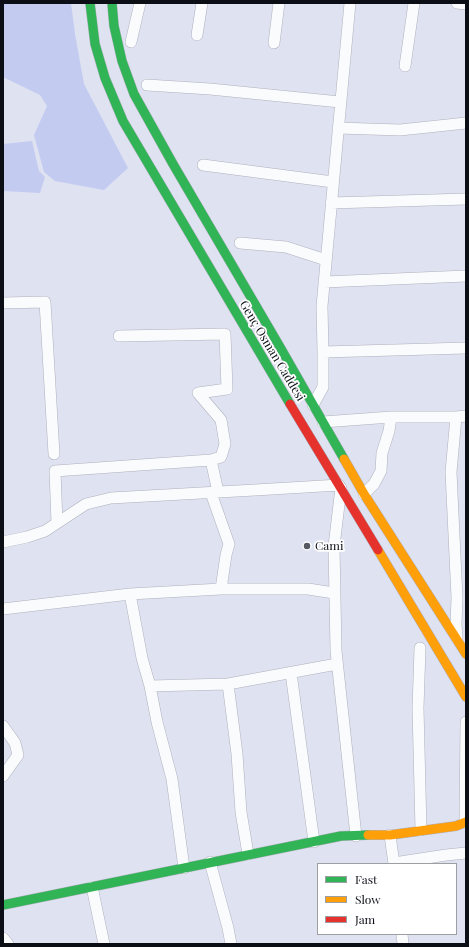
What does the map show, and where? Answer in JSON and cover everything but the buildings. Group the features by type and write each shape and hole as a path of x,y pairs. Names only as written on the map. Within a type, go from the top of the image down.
{"main road":[{"name":"Genç Osman Caddesi","path":"90,3 95,44 105,78 123,121 261,356 466,698"},
{"name":"Genç Osman Caddesi","path":"112,3 114,26 122,61 134,94 364,494 466,654"},
{"path":"3,905 341,836 390,835 456,826 465,822"}],"street":[{"path":"131,42 140,3"},
{"path":"197,35 202,3"},
{"path":"274,42 278,3"},
{"path":"313,405 323,387 322,306 350,3"},
{"path":"405,66 414,3"},
{"path":"457,3 466,4"},
{"path":"147,85 340,102"},
{"path":"338,128 400,130 466,123"},
{"path":"204,165 333,182"},
{"path":"331,203 466,199"},
{"path":"240,243 286,247 326,260"},
{"path":"324,282 466,276"},
{"path":"3,303 46,302 54,454"},
{"path":"57,523 55,471 212,460 221,457 225,444 221,420 198,393 227,389 225,334 119,336"},
{"path":"323,352 466,348"},
{"path":"364,494 374,484 381,471 382,453 389,432 391,417"},
{"path":"323,422 391,417 461,417 451,472 457,598 457,639"},
{"path":"212,460 214,492 229,544 221,588"},
{"path":"3,542 27,537 45,531 86,504 111,498 340,486 334,546 336,651 356,836"},
{"path":"3,609 130,594 221,588 308,589 334,593"},
{"path":"130,594 142,658 172,780 184,868"},
{"path":"420,648 418,708 421,830"},
{"path":"150,686 228,684 337,664"},
{"path":"290,673 314,842"},
{"path":"228,684 237,754 241,812 248,854"},
{"path":"465,822 466,722"},
{"path":"3,726 15,743 18,755 3,776"},
{"path":"390,835 394,863"},
{"path":"400,863 466,853"},
{"path":"210,862 231,944"},
{"path":"92,887 104,944"},
{"path":"3,938 8,944"}],"shaded area":[{"path":"3,3 71,3 84,84 128,168 104,190 55,181 44,172 34,135 47,106 40,95 3,77"},
{"path":"32,141 39,171 45,177 40,193 3,191 3,144"}],"traffic: fast":[{"path":"90,3 95,44 105,78 123,121 290,404"},
{"path":"112,3 114,26 122,61 134,94 344,459"},
{"path":"3,905 341,836 368,835"}],"traffic: slow":[{"path":"344,459 364,494 466,654"},
{"path":"378,550 466,697"},
{"path":"368,835 390,835 456,826 466,822"}],"traffic: jam":[{"path":"290,404 378,550"}],"place":[{"name":"Cami","path":"307,546"}]}
